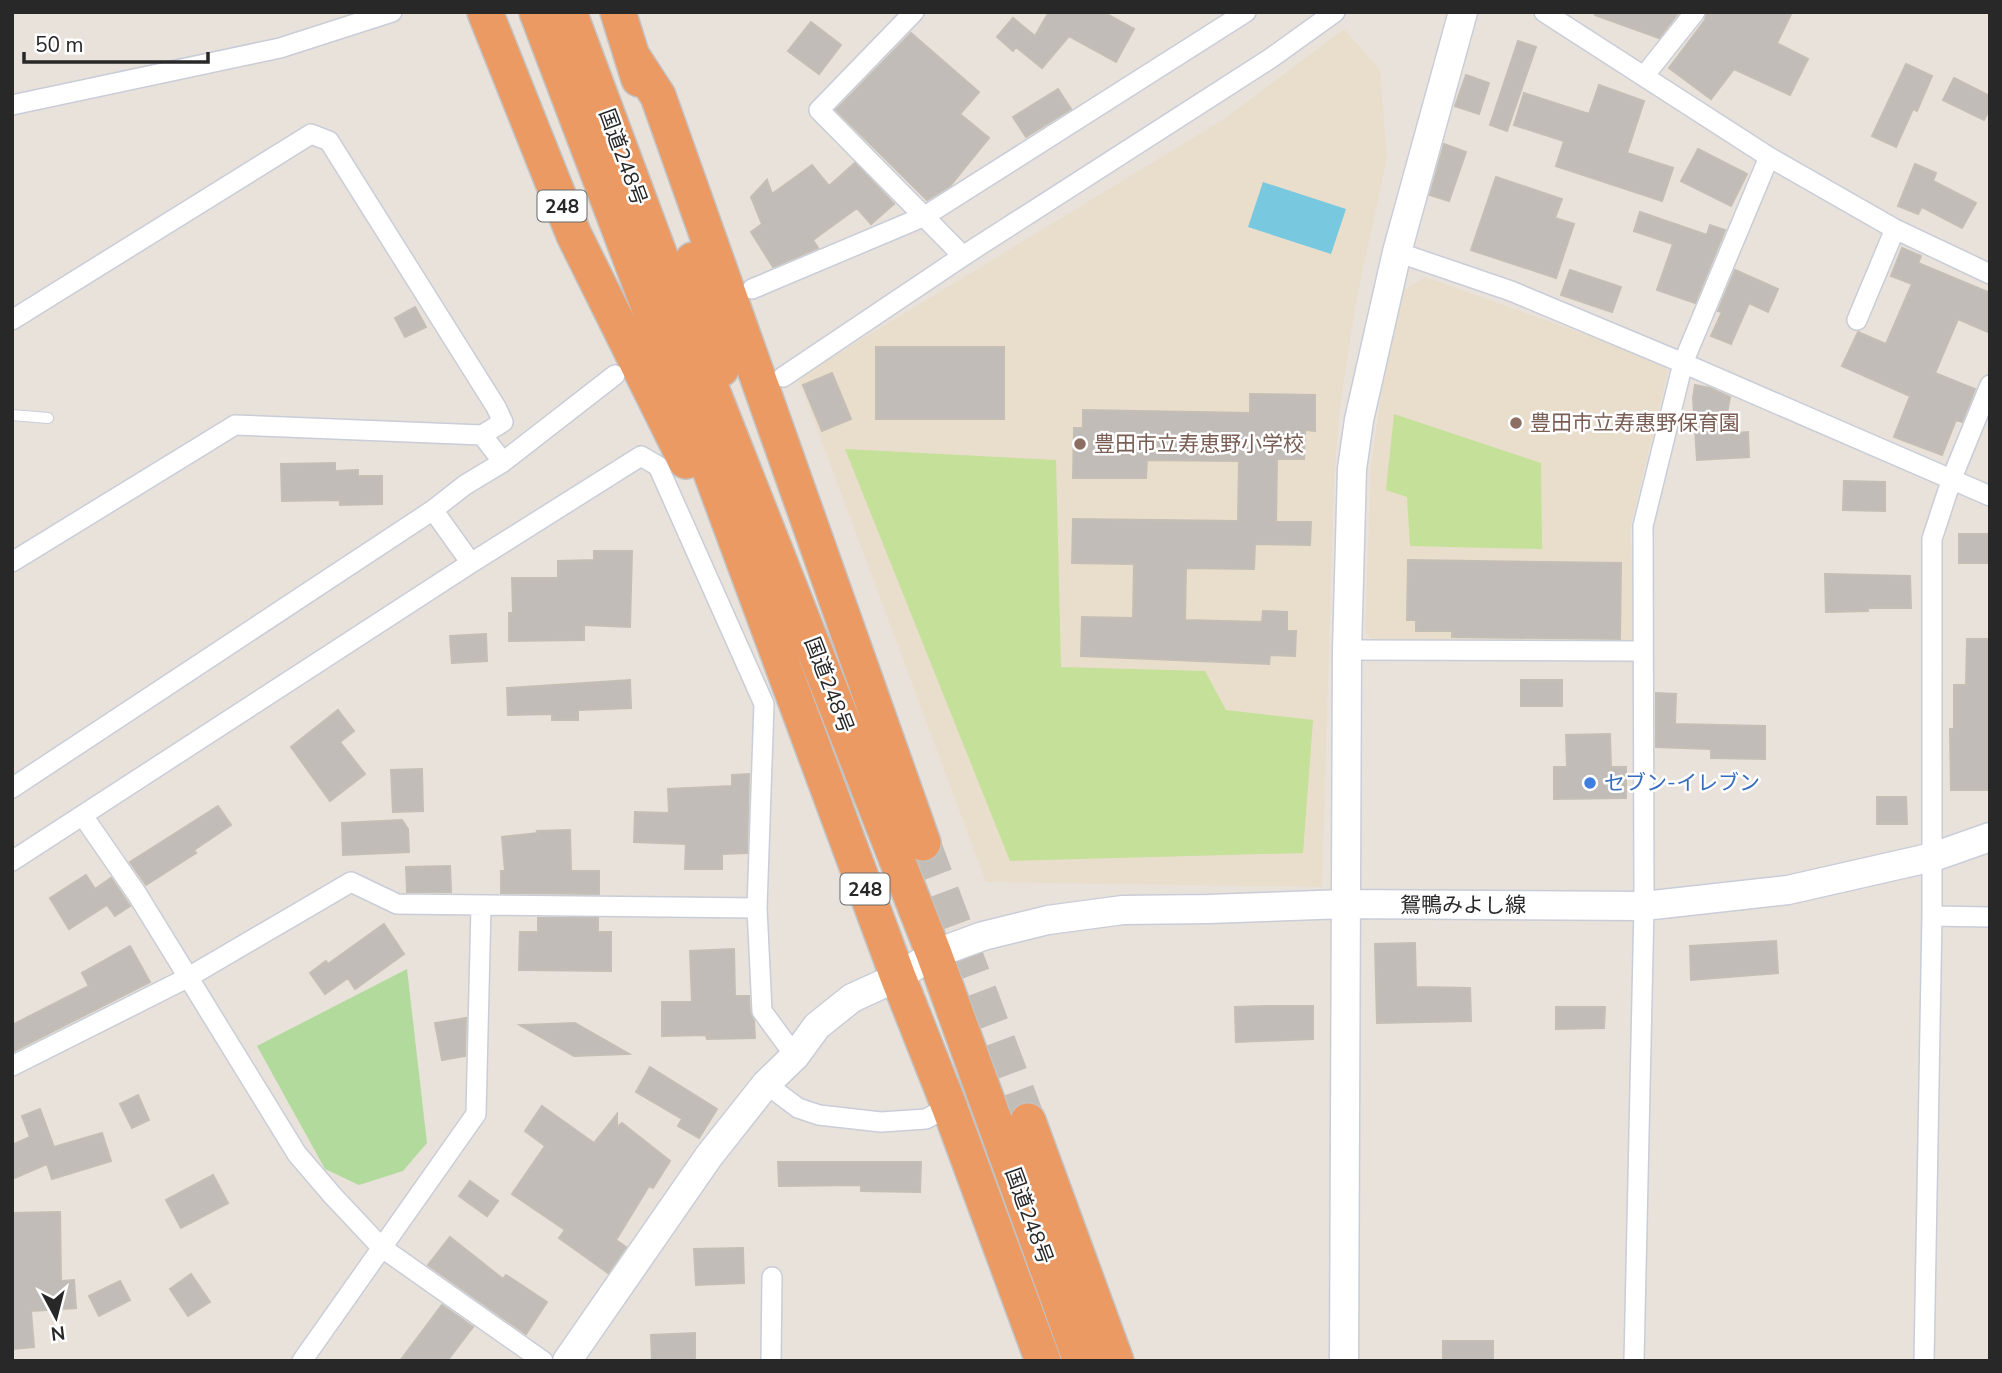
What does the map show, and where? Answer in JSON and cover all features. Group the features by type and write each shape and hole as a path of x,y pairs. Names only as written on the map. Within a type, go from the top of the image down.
{"highway":[{"name":"248","path":"485,12 574,235 698,363 771,377 923,842"},
{"name":"国道248号","path":"537,12 744,468 934,954 1081,1361"},
{"name":"国道248号","path":"569,12 698,363 681,424 775,643 779,701 898,977 949,1106 1043,1361"},
{"name":"248","path":"618,12 634,59 659,96 698,363"},
{"path":"1028,1121 1116,1361"}],"street":[{"path":"12,105 280,48 392,12"},
{"path":"914,12 819,110 963,256"},
{"path":"752,289 925,216 1246,12"},
{"path":"771,377 1271,58 1335,12"},
{"path":"1344,1361 1347,650 1353,469 1359,420 1397,252 1463,12"},
{"path":"1544,12 1769,157 1895,229 1990,274"},
{"path":"1644,76 1695,12"},
{"path":"12,320 311,134 329,141 503,422 482,435 235,425 12,562"},
{"path":"1634,1361 1644,906 1643,526 1683,363 1769,157"},
{"path":"1857,320 1895,229"},
{"path":"1397,252 1511,291 1990,496"},
{"path":"12,788 503,462 615,374"},
{"path":"1924,1361 1933,857 1932,539 1952,478 1990,385"},
{"path":"482,435 503,462"},
{"path":"12,861 641,456 658,466 779,701 757,908 762,1011 794,1056"},
{"path":"433,510 471,564"},
{"path":"1347,650 1642,651"},
{"path":"83,816 137,894 297,1154 381,1247 543,1361"},
{"name":"鴛鴨みよし線","path":"567,1361 709,1156 766,1084 794,1056 817,1026 852,998 898,977 934,954 983,936 1048,920 1123,910 1345,904 1644,906 1788,890 1933,857 1990,837"},
{"path":"12,1066 187,978 351,882 397,904 757,908"},
{"path":"302,1361 476,1114 481,907"},
{"path":"1932,916 1990,917"},
{"path":"766,1084 798,1108 819,1115 881,1122 926,1119 949,1106"},
{"path":"771,1361 772,1277"}],"lane":[{"path":"12,415 48,418"}],"shaded area":[{"name":"豊田市立寿恵野小学校","path":"1344,29 1380,70 1387,159 1357,297 1340,406 1334,482 1322,887 986,882 798,378 1224,119"},
{"name":"豊田市立寿惠野保育園","path":"1425,277 1662,362 1668,371 1630,529 1636,635 1631,644 1376,646 1365,631 1371,464 1383,382 1404,290"}],"green space":[{"path":"1394,414 1541,463 1542,549 1410,546 1407,497 1386,490"},
{"path":"845,449 1056,460 1061,667 1205,671 1226,710 1313,720 1303,853 1010,861"},
{"path":"407,969 427,1143 403,1171 359,1185 325,1169 257,1046"}],"water":[{"path":"1263,182 1346,209 1331,254 1248,227"}],"building":[{"path":"1049,12 1103,12 1134,29 1116,62 1069,36 1042,68 1016,47 1013,51 997,37 1013,18 1035,36"},
{"path":"1595,12 1679,12 1659,38 1595,15"},
{"path":"1707,12 1792,12 1777,43 1808,59 1790,95 1734,69 1711,99 1669,68 1705,20"},
{"path":"811,22 841,45 819,74 788,51"},
{"path":"911,33 979,92 960,114 989,138 950,186 927,200 836,110"},
{"path":"1518,41 1536,47 1507,131 1490,125"},
{"path":"1906,64 1932,76 1917,111 1913,109 1896,147 1872,136"},
{"path":"1466,75 1489,83 1479,114 1455,106"},
{"path":"1954,78 1990,96 1990,108 1984,120 1943,100"},
{"path":"1599,85 1644,101 1627,153 1673,168 1662,201 1556,166 1564,141 1514,125 1524,93 1589,114"},
{"path":"1058,89 1071,109 1026,137 1013,117"},
{"path":"1444,144 1466,152 1449,201 1430,195"},
{"path":"1698,149 1747,174 1731,206 1681,181"},
{"path":"855,163 894,204 871,224 857,208 813,240 818,248 773,267 751,232 762,224 751,197 767,180 772,194 812,165 829,186"},
{"path":"1915,164 1936,173 1933,181 1976,203 1962,228 1922,207 1918,214 1898,206"},
{"path":"1496,177 1562,199 1555,218 1574,224 1556,278 1471,250"},
{"path":"1640,212 1707,235 1710,225 1725,230 1695,303 1657,290 1673,244 1634,231"},
{"path":"1902,248 1921,256 1918,263 1990,293 1990,333 1958,319 1935,373 1975,389 1962,422 1956,420 1942,455 1894,437 1910,396 1842,366 1858,332 1886,344 1912,284 1891,276"},
{"path":"1570,270 1621,287 1612,312 1561,295"},
{"path":"1735,270 1778,289 1768,312 1749,303 1731,344 1711,336 1722,312 1718,311"},
{"path":"415,307 426,327 405,337 395,318"},
{"path":"876,347 1004,347 1004,419 876,419"},
{"path":"832,373 851,419 822,431 803,385"},
{"path":"1695,385 1730,397 1723,434 1748,432 1749,457 1697,460 1693,398"},
{"path":"1250,394 1315,395 1315,431 1305,430 1304,459 1277,459 1276,522 1311,522 1310,545 1255,544 1254,569 1186,568 1185,620 1262,622 1263,611 1287,612 1287,631 1296,631 1295,656 1270,655 1269,664 1081,656 1082,617 1133,618 1134,564 1072,563 1073,519 1238,521 1239,461 1147,460 1146,478 1073,478 1074,428 1083,428 1083,410 1250,413"},
{"path":"335,463 335,471 358,470 358,476 382,476 382,504 340,505 340,500 282,501 281,464"},
{"path":"1844,481 1885,482 1885,511 1843,510"},
{"path":"1959,534 1990,534 1990,563 1959,563"},
{"path":"594,551 632,551 630,627 584,625 584,640 509,641 509,613 513,613 512,578 558,578 558,561 594,560"},
{"path":"1408,560 1621,563 1620,639 1452,637 1452,631 1416,631 1416,620 1407,620"},
{"path":"1825,574 1910,576 1911,608 1826,612"},
{"path":"486,634 487,661 452,663 450,636"},
{"path":"1967,639 1990,639 1990,790 1951,790 1950,729 1954,729 1954,685 1966,685"},
{"path":"630,680 631,708 578,710 578,720 552,720 552,714 508,715 507,688"},
{"path":"1521,680 1562,680 1562,706 1521,706"},
{"path":"1656,693 1676,694 1675,724 1765,726 1765,759 1711,758 1711,749 1656,747"},
{"path":"338,710 354,731 340,742 365,774 330,801 291,747"},
{"name":"セブン-イレブン","path":"1610,734 1611,767 1626,767 1626,798 1554,799 1554,767 1567,767 1566,735"},
{"path":"422,769 423,811 393,812 391,770"},
{"path":"749,774 747,853 722,854 722,869 685,869 686,844 634,842 635,812 669,813 668,789 732,786 732,775"},
{"path":"1877,797 1906,797 1907,824 1877,824"},
{"path":"218,806 231,825 194,850 196,853 146,885 130,862"},
{"path":"402,820 408,829 409,852 343,855 342,823"},
{"path":"570,830 571,871 599,871 599,894 501,893 501,871 505,871 502,837 538,833 537,831"},
{"path":"450,866 451,892 407,892 406,867"},
{"path":"86,875 95,889 111,878 130,906 115,916 107,905 69,929 50,898"},
{"path":"538,918 598,918 598,932 611,932 611,971 519,970 520,932 538,932"},
{"path":"384,924 404,954 355,989 348,978 325,994 310,973 326,961 328,964"},
{"path":"1776,941 1778,973 1691,980 1690,946"},
{"path":"1415,943 1416,987 1470,988 1471,1021 1377,1023 1375,944"},
{"path":"130,946 150,982 12,1052 12,1025 89,986 82,973"},
{"path":"734,949 735,996 749,996 755,1038 662,1036 662,1002 692,1002 690,951"},
{"path":"1313,1006 1313,1039 1236,1042 1235,1007"},
{"path":"1556,1007 1605,1007 1604,1028 1556,1029"},
{"path":"466,1018 465,1056 442,1060 435,1023"},
{"path":"575,1023 629,1054 574,1056 520,1025"},
{"path":"650,1067 717,1109 699,1138 678,1126 682,1119 636,1092"},
{"path":"138,1095 149,1120 132,1128 120,1104"},
{"path":"542,1106 594,1143 617,1114 617,1127 622,1123 670,1161 653,1188 649,1186 616,1240 626,1247 608,1273 559,1238 565,1230 512,1194 545,1146 525,1131"},
{"path":"40,1109 54,1147 102,1133 111,1161 52,1179 47,1164 12,1179 12,1145 30,1137 22,1116"},
{"path":"778,1162 921,1162 920,1192 861,1191 861,1185 779,1186"},
{"path":"213,1175 228,1203 181,1228 166,1200"},
{"path":"470,1181 498,1201 487,1216 459,1196"},
{"path":"60,1212 61,1281 74,1280 76,1308 31,1311 34,1347 12,1349 12,1213"},
{"path":"450,1237 503,1279 506,1275 547,1302 526,1334 428,1265"},
{"path":"743,1248 744,1283 696,1285 694,1249"},
{"path":"191,1274 210,1302 188,1316 170,1289"},
{"path":"120,1281 130,1300 99,1316 89,1296"},
{"path":"442,1305 473,1327 447,1361 400,1361"},
{"path":"695,1333 695,1361 652,1361 651,1335"},
{"path":"1443,1341 1493,1341 1493,1361 1443,1361"}],"tunnel":[{"path":"923,843 1028,1121"}],"place":[{"name":"豊田市立寿惠野保育園","path":"1516,423"},
{"name":"豊田市立寿恵野小学校","path":"1080,444"},
{"name":"セブン-イレブン","path":"1590,783"}]}
